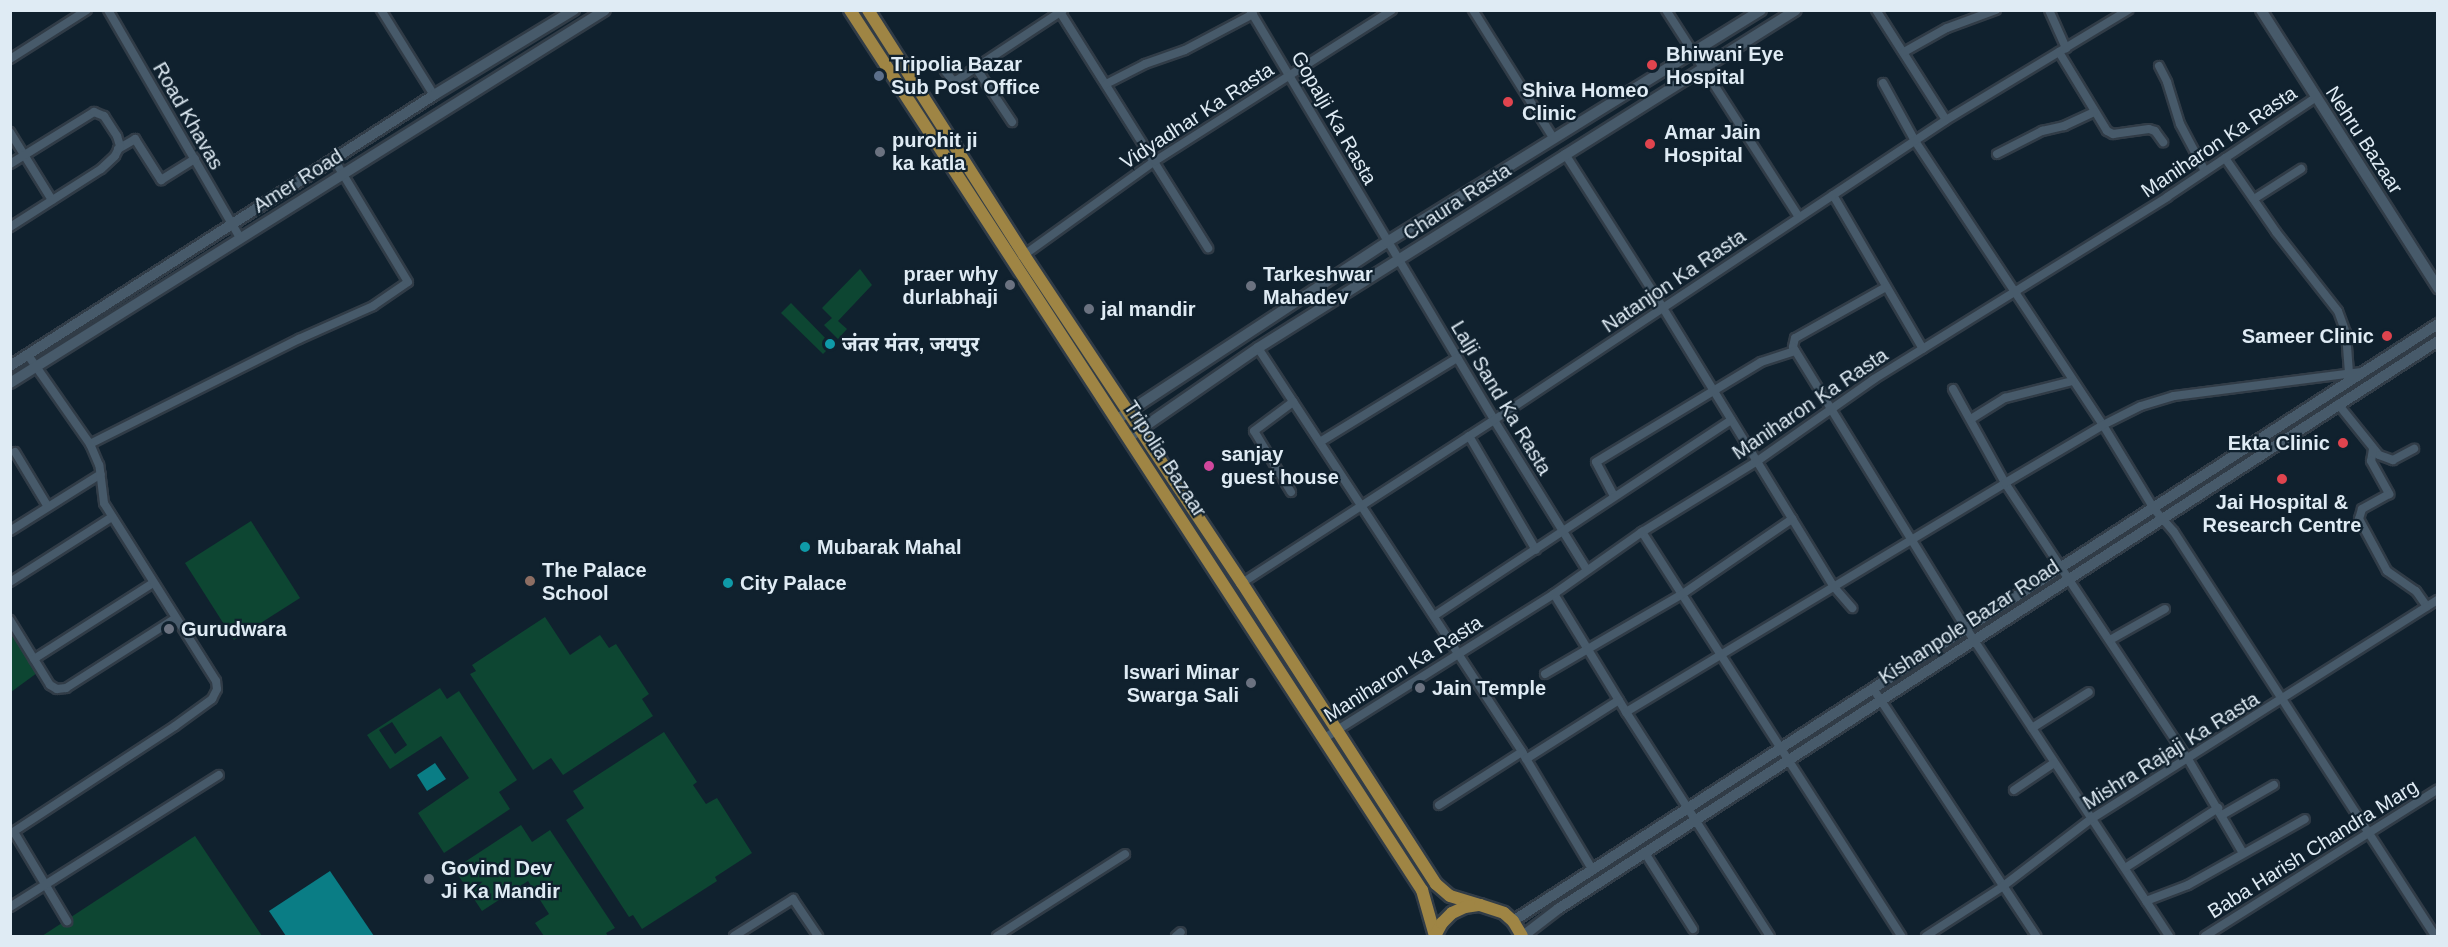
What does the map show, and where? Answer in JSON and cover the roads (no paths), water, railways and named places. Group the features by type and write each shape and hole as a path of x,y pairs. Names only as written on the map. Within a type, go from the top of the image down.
{"main road":[{"name":"Tripolia Bazaar","path":"850,10 1012,263 1422,890 1435,936"},
{"name":"Tripolia Bazaar","path":"868,10 1024,255 1242,583 1442,892 1504,913 1513,921"},
{"path":"1012,263 1024,255"},
{"path":"1435,936 1442,923 1452,913 1465,907 1480,905"},
{"path":"1513,921 1522,936"}],"street":[{"path":"10,58 87,10"},
{"name":"Road Khavas","path":"108,10 240,238"},
{"path":"381,10 434,95"},
{"name":"Amer Road","path":"10,366 335,161 434,95 574,10"},
{"name":"Amer Road","path":"10,382 605,10"},
{"name":"Vidyadhar Ka Rasta","path":"1024,255 1155,161 1392,10"},
{"path":"1473,10 1554,139"},
{"path":"1666,10 1799,217"},
{"name":"Chaura Rasta","path":"1116,420 1388,242 1761,10"},
{"name":"Chaura Rasta","path":"1128,438 1258,348 1796,10"},
{"path":"1876,10 1946,120"},
{"path":"1904,52 1947,28 1996,10"},
{"path":"2049,10 2063,50 2094,112 2107,131 2113,134 2149,129 2155,131 2163,142"},
{"name":"Natanjon Ka Rasta","path":"1242,583 1494,420 1946,120 2128,10"},
{"name":"Nehru Bazaar","path":"2262,10 2315,98 2438,288"},
{"path":"945,71 953,81 1061,11 1208,248"},
{"path":"1106,84 1145,64 1185,50 1252,12"},
{"name":"Gopalji Ka Rasta","path":"1252,12 1388,242"},
{"path":"2159,66 2167,82 2180,124 2205,171"},
{"path":"976,68 1012,122"},
{"path":"1883,83 1915,141 2103,425 2157,514 2174,532 2435,936"},
{"name":"Maniharon Ka Rasta","path":"1323,739 1457,652 1554,594 1642,532 1756,462 1923,349 2205,171 2315,98"},
{"path":"10,164 94,112 104,116 111,126 117,136 120,146 118,149"},
{"path":"1997,154 2042,131 2064,126 2094,112"},
{"path":"10,132 52,200"},
{"path":"10,226 101,169 118,149 135,139 161,180 195,159"},
{"path":"1564,154 1663,308 1834,587 1852,608"},
{"path":"2225,158 2338,311 2346,333 2349,373"},
{"path":"90,444 298,339 373,306 408,282 335,161"},
{"path":"2254,199 2301,169"},
{"path":"1833,195 1923,349"},
{"name":"Lalji Sand Ka Rasta","path":"1388,242 1587,570"},
{"path":"1887,287 1796,338 1792,343 1795,351 1966,628 2169,936"},
{"path":"1513,921 1874,690 1966,628 2063,567 2157,514 2365,371 2438,324"},
{"name":"Kishanpole Bazar Road","path":"1522,936 1558,909 2070,578 2157,514 2438,341"},
{"path":"1258,348 1524,755 1592,869"},
{"path":"1614,496 1596,462 1761,362 1795,351"},
{"path":"28,355 90,444 101,474 104,503 216,681 217,689 212,699 12,833 67,921"},
{"path":"1320,442 1457,358"},
{"path":"1626,712 1912,538 2103,425 2141,406 2174,396 2365,371"},
{"path":"1971,419 2005,398 2072,381"},
{"path":"1953,389 2005,483 2063,567 2188,759 2220,811 2242,853"},
{"path":"1291,492 1254,431 1293,402"},
{"path":"2338,404 2379,455 2393,460 2414,449"},
{"path":"1434,616 1731,420"},
{"path":"1469,436 1536,550"},
{"path":"2373,449 2371,461 2389,494 2362,509 2359,519 2387,571 2416,591 2427,607"},
{"path":"15,452 48,507"},
{"path":"10,531 101,474"},
{"path":"10,582 112,518"},
{"path":"1545,674 1681,595 1792,519"},
{"path":"1642,532 1901,936"},
{"path":"34,659 153,583"},
{"path":"1554,594 1626,712 1770,936"},
{"name":"Mishra Rajaji Ka Rasta","path":"1926,936 2002,887 2091,819 2283,700 2438,600"},
{"path":"2110,640 2165,609"},
{"path":"10,620 50,685 57,689 66,688 176,618"},
{"path":"1874,690 2036,936"},
{"path":"2032,728 2089,692"},
{"path":"1438,805 1619,700"},
{"path":"2014,790 2054,763"},
{"path":"10,907 219,775"},
{"path":"2125,868 2220,811 2274,785"},
{"name":"Baba Harish Chandra Marg","path":"2205,936 2438,789"},
{"path":"2146,901 2188,885 2305,819"},
{"path":"1645,853 1693,929"},
{"path":"997,936 1125,854"},
{"path":"734,936 793,899 818,936"}],"place":[{"name":"Bhiwani Eye Hospital","path":"1652,65"},
{"name":"Tripolia Bazar Sub Post Office","path":"879,76"},
{"name":"Shiva Homeo Clinic","path":"1508,102"},
{"name":"Amar Jain Hospital","path":"1650,144"},
{"name":"purohit ji ka katla","path":"880,152"},
{"name":"praer why durlabhaji","path":"1010,285"},
{"name":"Tarkeshwar Mahadev","path":"1251,286"},
{"name":"jal mandir","path":"1089,309"},
{"name":"Sameer Clinic","path":"2387,336"},
{"name":"जंतर मंतर, जयपुर","path":"830,344"},
{"name":"Ekta Clinic","path":"2343,443"},
{"name":"sanjay guest house","path":"1209,466"},
{"name":"Jai Hospital & Research Centre","path":"2282,479"},
{"name":"Mubarak Mahal","path":"805,547"},
{"name":"The Palace School","path":"530,581"},
{"name":"City Palace","path":"728,583"},
{"name":"Gurudwara","path":"169,629"},
{"name":"Iswari Minar Swarga Sali","path":"1251,683"},
{"name":"Jain Temple","path":"1420,688"},
{"name":"Govind Dev Ji Ka Mandir","path":"429,879"}]}
